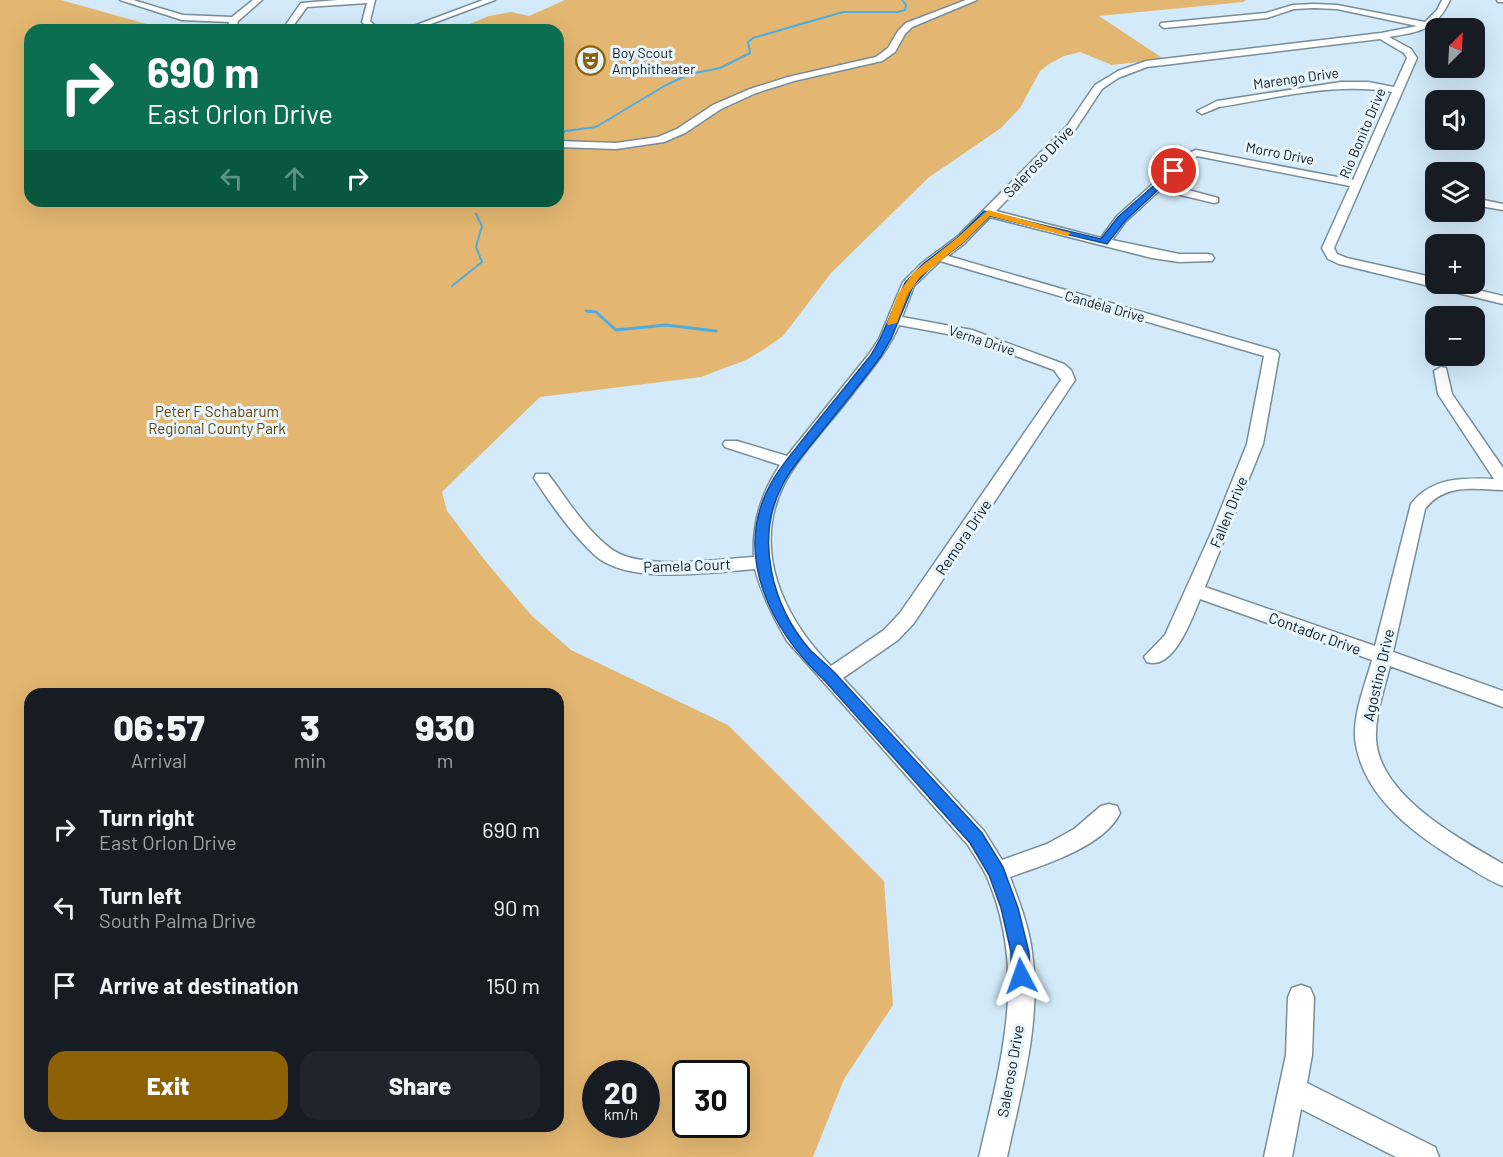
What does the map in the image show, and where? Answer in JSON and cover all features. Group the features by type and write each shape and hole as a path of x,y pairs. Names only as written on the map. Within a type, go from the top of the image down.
{"street":[{"path":"124,0 182,17 234,20"},
{"path":"233,24 234,20 258,0"},
{"path":"290,24 304,5 371,0 366,22 368,24"},
{"path":"424,24 491,0"},
{"path":"564,145 622,146 668,137 725,103 753,91 791,79 879,59 895,47 899,35 909,25 973,0"},
{"path":"1436,18 1446,0"},
{"path":"1164,25 1267,15 1293,7 1314,6 1337,7 1425,25"},
{"name":"Saleroso Drive","path":"993,1157 1016,1051 1022,1000 1020,952 1010,908 997,872 976,838 830,677 805,653 776,609 762,562 762,531 766,510 776,485 790,463 886,339 908,285 961,240 1071,128 1098,87 1120,72 1146,64 1381,36 1425,25"},
{"name":"Rio Bonito Drive","path":"1381,36 1412,55 1358,184 1328,248 1332,256 1343,261 1425,280"},
{"name":"Marengo Drive","path":"1202,111 1217,104 1341,85 1368,85 1396,90"},
{"name":"Morro Drive","path":"1159,186 1196,153 1358,184"},
{"path":"1104,242 1121,219 1159,186 1214,200"},
{"path":"1485,203 1503,207"},
{"path":"988,213 1152,254 1208,258"},
{"name":"Candela Drive","path":"939,257 1272,354"},
{"path":"1485,294 1503,300"},
{"name":"Verna Drive","path":"893,320 967,333 1059,367 1066,373"},
{"name":"Fallen Drive","path":"1154,657 1173,639 1221,531 1255,444 1272,354"},
{"path":"1442,371 1446,394 1503,480"},
{"name":"Remora Drive","path":"830,677 891,635 907,618 1068,380 1066,373"},
{"path":"731,444 790,463"},
{"name":"Pamela Court","path":"542,478 604,553 624,564 650,567 762,562"},
{"name":"Agostino Drive","path":"1503,485 1464,483 1446,486 1432,491 1423,498 1417,508 1366,725 1366,747 1387,791 1410,814 1450,843 1503,876"},
{"name":"Contador Drive","path":"1195,590 1503,699"},
{"path":"997,872 1054,851 1082,836 1109,813"},
{"path":"1278,1157 1299,1055 1300,997"},
{"path":"1292,1090 1425,1157"}],"green space":[{"name":"Peter F Schabarum Regional County Park","path":"0,0 61,0 147,24 24,24 24,207 564,207 564,24 470,24 489,16 511,12 529,16 565,0 1246,0 1099,16 1164,59 1112,65 1080,52 1064,56 1049,64 1040,71 1020,108 1001,128 928,178 831,273 783,336 766,348 746,360 701,377 540,397 442,492 447,511 531,615 571,650 728,725 884,881 893,1005 844,1079 813,1157 0,1157"}],"waterway":[{"path":"564,132 596,127 666,85 690,74 720,68 750,53 748,42 753,38 843,12 898,12 905,10 906,5 902,0"},
{"path":"452,286 482,262 476,247 482,226 476,214"},
{"path":"586,311 596,312 616,330 666,325 716,331"}],"slow traffic":[{"path":"892,323 908,285 926,266 961,240 988,213 1067,233"}],"place":[{"name":"Boy Scout Amphitheater","path":"591,60"}],"route":[{"path":"1021,976 1020,952 1010,908 997,872 976,838 946,803 805,653 795,639 776,609 762,562 762,531 766,510 776,485 790,463 875,356 886,339 908,285 926,266 961,240 988,213 1104,242 1121,219 1174,171"}]}
